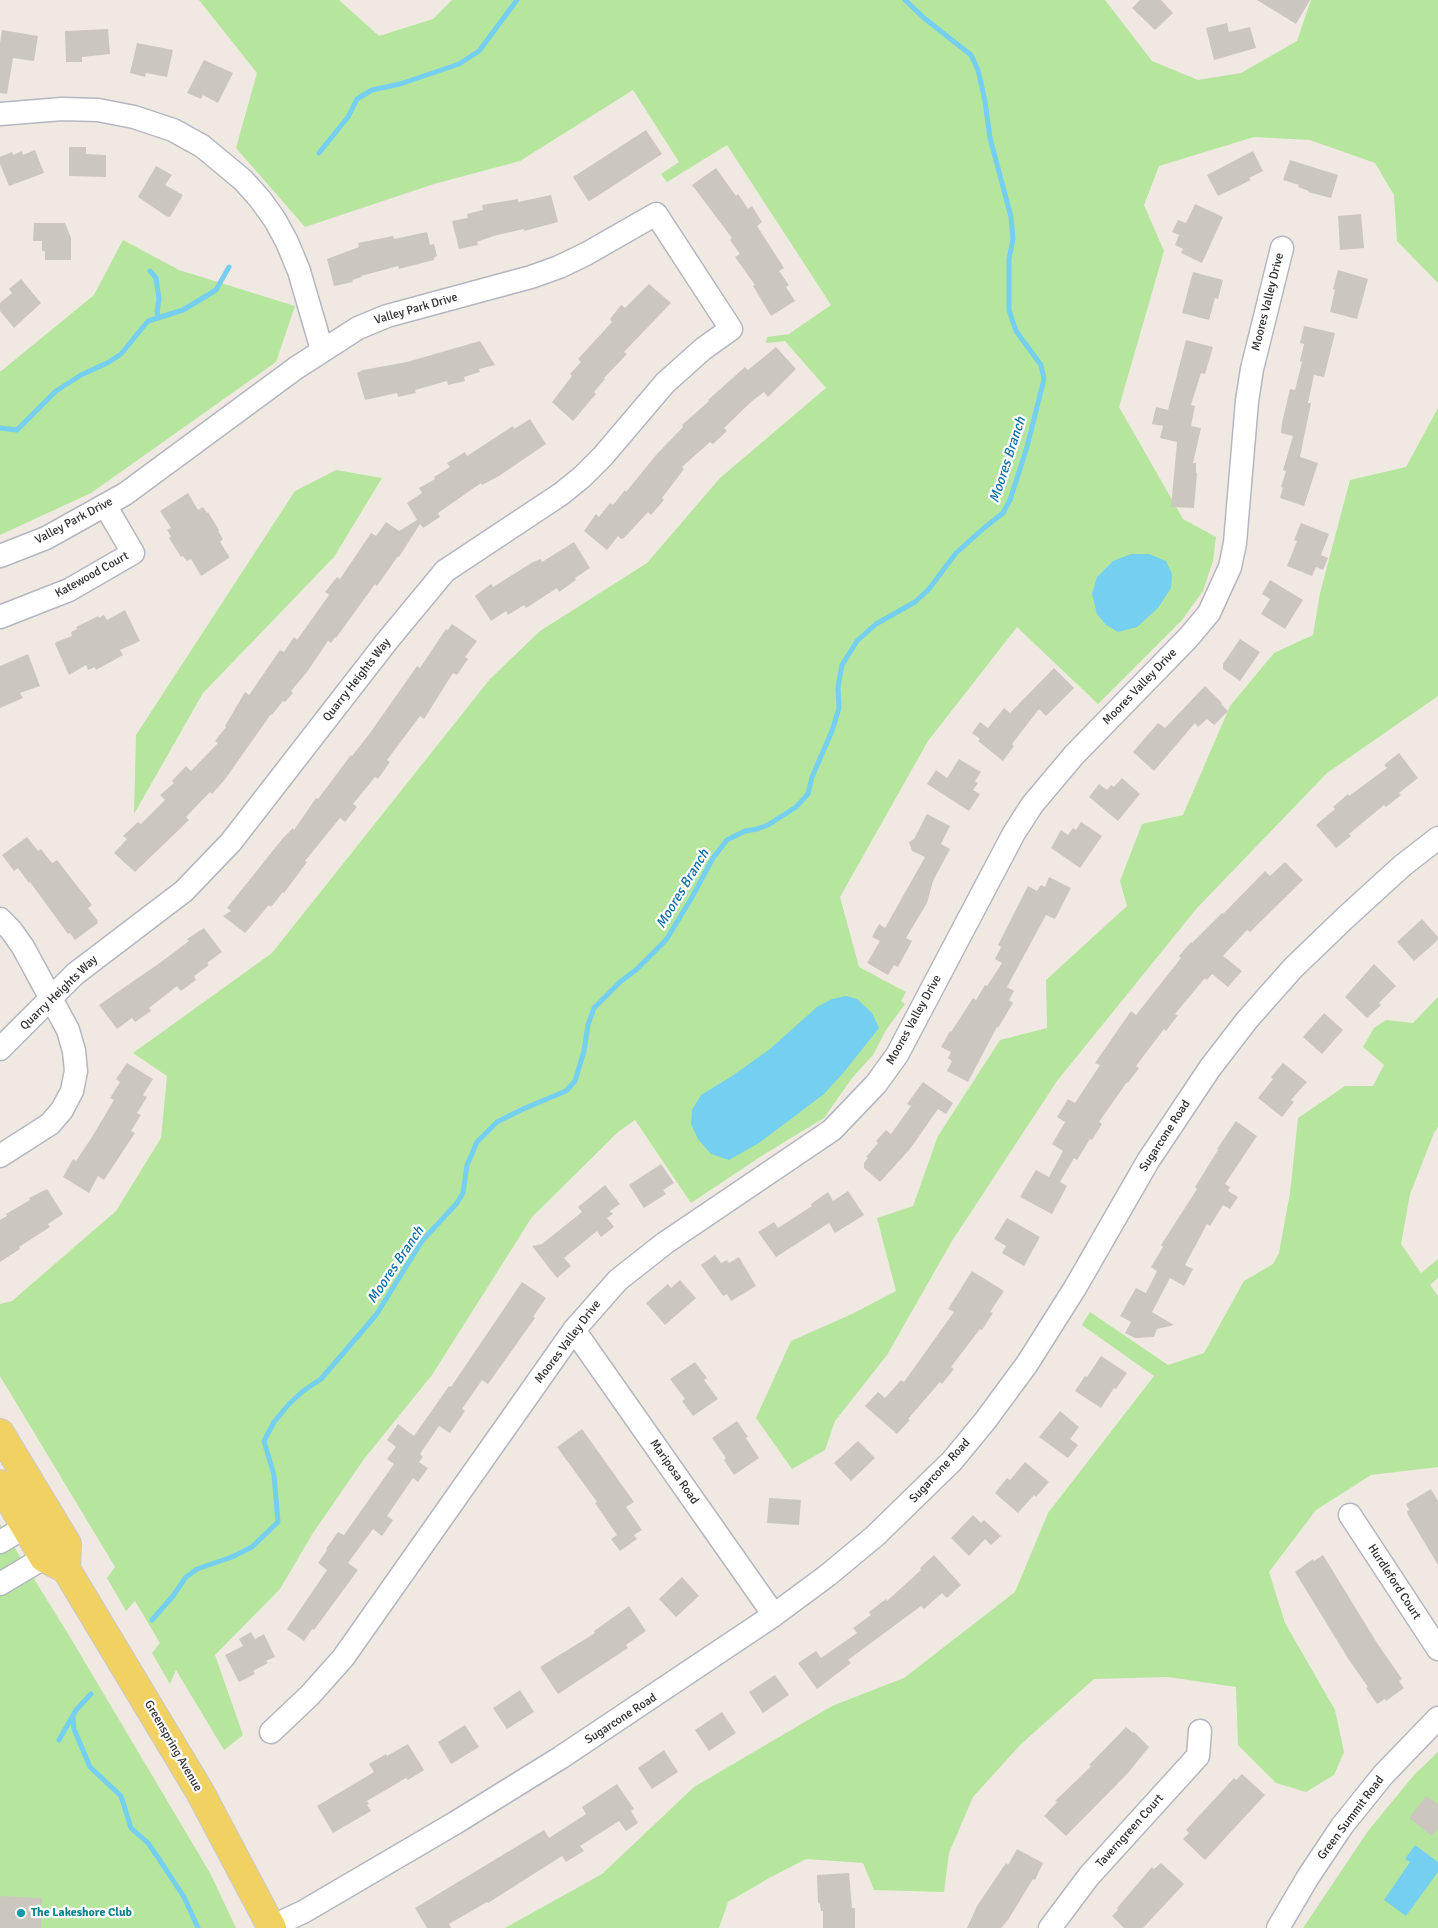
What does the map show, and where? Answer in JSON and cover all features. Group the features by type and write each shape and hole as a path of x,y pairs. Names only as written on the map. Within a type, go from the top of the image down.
{"main road":[{"name":"Greenspring Avenue","path":"0,1433 37,1520 200,1792 272,1927"},
{"name":"Greenspring Avenue","path":"0,1484 37,1520"}],"street":[{"path":"0,114 62,109 98,110 134,118 173,130 209,152 243,180 260,199 287,242 299,271 322,350"},
{"name":"Valley Park Drive","path":"0,556 46,538 124,494 322,350 358,328 387,316 531,277 559,267 586,254 656,214 731,329"},
{"name":"Moores Valley Drive","path":"271,1732 310,1696 343,1658 574,1330 618,1280 639,1262 832,1130 876,1084 897,1054 1014,833 1032,805 1074,755 1188,638 1208,613 1230,567 1235,543 1246,401 1282,248"},
{"name":"Quarry Heights Way","path":"0,1049 75,974 184,891 232,842 387,641 445,571 561,494 582,477 603,456 665,383 704,349 731,329"},
{"name":"Katewood Court","path":"0,617 69,590 133,554 105,505"},
{"name":"Sugarcone Road","path":"272,1927 303,1912 356,1881 560,1758 774,1615 828,1575 875,1536 958,1454 985,1422 1027,1364 1075,1288 1148,1161 1210,1068 1247,1020 1294,968 1402,866 1438,838"},
{"path":"0,920 11,930 23,947 68,1030 74,1051 76,1071 72,1091 62,1110 50,1124 0,1156"},
{"name":"Mariposa Road","path":"574,1330 774,1615"},
{"name":"Hurdleford Court","path":"1350,1515 1438,1649"},
{"path":"0,1542 37,1520"},
{"path":"0,1584 59,1557"},
{"name":"Green Summit Road","path":"1278,1928 1308,1877 1342,1826 1383,1775 1438,1718"},
{"name":"Taverngreen Court","path":"1050,1928 1089,1876 1198,1756 1200,1731"}],"green space":[{"path":"199,0 339,0 379,36 433,19 452,0 1105,0 1152,61 1198,80 1241,73 1297,41 1311,0 1438,0 1438,283 1397,241 1394,195 1375,163 1310,140 1254,137 1159,166 1144,205 1164,251 1119,407 1183,519 1216,537 1213,561 1203,591 1182,620 1098,704 1017,627 928,741 840,897 859,967 906,992 901,1001 905,1004 886,1030 873,1055 852,1078 824,1118 763,1155 691,1203 635,1120 618,1132 532,1217 432,1375 364,1459 313,1533 280,1589 215,1655 243,1735 224,1750 176,1670 170,1684 152,1653 160,1643 135,1601 126,1611 107,1578 115,1567 0,1376 0,1304 12,1301 116,1211 161,1138 167,1076 133,1053 272,953 490,679 540,631 647,563 720,478 826,388 785,341 766,343 767,337 789,334 831,305 727,145 667,182 661,174 679,162 633,90 520,161 434,184 305,227 236,148 257,73"},
{"path":"123,240 179,270 295,306 276,362 91,493 0,535 0,372 94,295"},
{"path":"1438,408 1438,696 1327,773 1197,908 1057,1081 952,1241 887,1355 835,1421 825,1450 792,1469 756,1418 791,1341 852,1314 896,1291 877,1218 913,1206 938,1136 1000,1040 1047,1028 1046,980 1127,906 1120,881 1142,824 1183,815 1230,706 1274,653 1313,635 1320,593 1350,480 1406,467"},
{"path":"336,470 382,478 334,557 203,693 134,814 136,735 295,491"},
{"path":"1438,997 1438,1127 1410,1194 1401,1244 1421,1273 1438,1259 1438,1278 1430,1285 1438,1296 1438,1467 1371,1475 1316,1510 1269,1572 1285,1623 1335,1710 1344,1752 1334,1775 1306,1792 1276,1783 1238,1745 1236,1687 1168,1677 1094,1679 1021,1744 973,1797 949,1853 944,1892 874,1890 863,1863 806,1859 728,1902 719,1928 505,1928 602,1874 694,1787 832,1706 904,1678 1015,1592 1048,1513 1154,1376 1082,1325 1090,1312 1168,1365 1204,1353 1244,1281 1273,1264 1279,1253 1290,1193 1298,1118 1345,1086 1373,1086 1384,1065 1363,1047 1374,1028 1386,1020 1413,1023"},
{"path":"0,1524 70,1637 210,1873 236,1928 0,1928"},
{"path":"1438,1752 1438,1928 1303,1928 1368,1831 1414,1775"}],"water":[{"path":"1131,554 1149,554 1166,561 1172,574 1171,588 1158,608 1137,627 1118,632 1106,625 1097,614 1092,594 1097,577 1113,561"},
{"path":"846,996 857,999 872,1013 879,1028 844,1072 824,1094 759,1143 729,1160 711,1154 698,1139 691,1124 692,1110 701,1095 770,1049 817,1007 832,999"},
{"path":"1415,1845 1438,1862 1438,1872 1406,1916 1384,1900 1410,1862 1405,1859"}],"building":[{"path":"1140,0 1161,0 1173,13 1155,30 1132,8"},
{"path":"1257,0 1310,0 1296,24"},
{"path":"1227,23 1229,32 1250,27 1256,48 1214,60 1206,28"},
{"path":"108,29 110,54 82,57 82,62 66,62 65,31"},
{"path":"2,30 38,36 34,61 13,58 7,94 0,93 0,43"},
{"path":"137,43 173,50 167,77 146,73 145,77 130,73"},
{"path":"204,60 233,73 218,103 203,95 201,99 187,93"},
{"path":"646,130 662,154 589,201 573,177"},
{"path":"69,147 86,147 86,154 106,155 106,177 69,176"},
{"path":"35,150 44,173 9,186 0,164 0,157 12,152 13,155 22,151 23,155"},
{"path":"1253,151 1263,171 1249,178 1251,180 1218,196 1207,175"},
{"path":"1290,160 1338,175 1331,198 1308,192 1298,187 1299,185 1283,180"},
{"path":"156,166 172,175 165,185 183,195 170,217 138,197"},
{"path":"716,168 748,209 752,206 762,222 757,226 784,268 779,271 789,285 786,287 795,301 771,316 753,286 755,285 735,257 740,254 730,240 732,238 692,185"},
{"path":"551,195 558,222 524,231 524,229 493,236 477,242 478,245 459,249 452,221 468,218 467,214 483,210 482,205 518,199 518,202"},
{"path":"1195,204 1223,217 1202,263 1181,253 1183,249 1175,245 1179,235 1172,232 1178,220 1186,223"},
{"path":"1361,214 1364,248 1340,250 1338,216"},
{"path":"34,223 65,223 71,238 71,260 45,260 45,251 42,251 42,241 33,241"},
{"path":"427,232 430,245 434,244 437,256 434,260 399,269 398,266 361,276 352,280 353,282 334,286 327,259 359,247 358,243 393,236 394,239"},
{"path":"1338,270 1368,279 1357,319 1330,312"},
{"path":"1193,272 1223,280 1218,299 1215,298 1209,320 1182,313"},
{"path":"21,279 41,303 14,328 0,311 0,303 12,293 9,289"},
{"path":"649,284 671,303 624,352 627,354 604,378 594,392 596,394 573,421 552,402 572,376 570,374 581,362 578,359 612,322 610,319 621,305 625,308"},
{"path":"1304,326 1335,333 1324,377 1314,375 1308,403 1311,403 1300,457 1318,463 1304,506 1280,498 1286,471 1283,470 1293,436 1281,433 1282,423 1290,389 1295,390 1302,362 1300,361 1304,344 1300,343"},
{"path":"1186,340 1213,347 1205,374 1201,373 1191,405 1195,406 1191,426 1201,428 1193,463 1196,463 1197,473 1194,508 1171,507 1177,442 1160,438 1163,426 1152,424 1156,407 1168,410"},
{"path":"480,341 495,365 479,369 480,372 464,377 465,381 448,385 447,381 415,390 416,393 398,397 397,393 365,400 357,373 363,370 407,362"},
{"path":"776,347 796,369 768,397 764,392 751,402 724,428 727,431 713,444 710,442 682,467 684,469 662,498 664,500 651,515 648,512 624,538 621,539 618,536 607,550 584,531 596,514 599,517 610,503 613,505 625,490 626,492 656,455 683,427 682,425 708,400 745,367 748,370"},
{"path":"530,419 546,444 499,476 482,485 481,483 438,513 440,517 423,528 420,524 399,557 377,586 375,584 336,638 331,643 328,641 307,672 291,691 293,693 271,714 226,778 212,794 210,792 186,817 189,820 135,872 114,853 127,839 123,836 138,822 141,824 165,800 160,795 174,783 172,781 186,766 191,771 218,743 215,741 226,727 245,692 249,695 280,650 284,652 294,637 297,640 329,595 325,592 337,577 340,579 371,533 376,536 386,522 399,531 417,520 407,503 422,493 419,488 435,479 434,477 450,467 447,463 465,452 467,456 513,426 514,429"},
{"path":"188,493 198,510 203,507 208,512 219,530 223,539 220,542 229,556 229,558 201,576 191,559 187,561 183,556 181,557 169,538 171,536 167,530 171,528 160,511"},
{"path":"1301,523 1329,534 1321,555 1328,558 1323,570 1316,567 1312,576 1287,566 1297,541 1294,540"},
{"path":"574,542 590,568 559,592 557,588 526,608 524,605 508,615 506,611 491,621 475,596 491,584 493,587 533,562 541,559 542,562"},
{"path":"1270,580 1303,600 1285,629 1261,614 1270,599 1262,594"},
{"path":"125,610 140,641 120,650 123,655 96,670 95,667 88,670 86,665 69,675 55,644 56,642 72,636 71,632 77,629 76,627 98,616 99,618 104,615 107,620"},
{"path":"452,624 477,641 465,657 468,659 457,675 453,673 424,719 420,716 387,760 390,762 378,779 375,777 353,804 357,807 345,822 340,818 305,861 307,862 284,893 271,907 269,905 245,933 223,916 231,911 227,908 283,838 293,828 294,830 316,798 318,799 370,733 417,666 420,668 446,629 448,630"},
{"path":"1240,639 1260,652 1240,681 1223,669 1223,664"},
{"path":"28,654 40,686 20,693 23,698 0,708 0,666"},
{"path":"1054,668 1074,688 1046,716 1039,709 1012,744 1014,746 1003,761 978,741 980,739 972,733 980,722 988,728 1004,708 1010,713"},
{"path":"1205,686 1228,711 1214,725 1207,719 1198,727 1195,723 1154,771 1133,752 1158,723 1165,728"},
{"path":"1399,753 1418,778 1399,793 1401,795 1386,807 1384,805 1349,834 1351,836 1336,848 1316,825 1335,809 1333,807 1348,794 1349,796 1387,768 1384,765"},
{"path":"959,759 981,772 975,781 978,783 973,790 980,794 969,811 927,784 936,770 947,778"},
{"path":"1122,778 1140,794 1118,821 1089,797 1099,784 1107,790 1111,785 1114,787"},
{"path":"927,814 950,826 941,844 950,849 933,881 927,903 906,938 912,941 898,967 894,965 888,975 867,963 880,941 872,937 879,924 885,928 925,857 912,851 909,842 914,839"},
{"path":"1081,822 1102,836 1080,868 1051,848 1061,830 1068,835 1073,828 1076,830"},
{"path":"27,837 38,851 41,849 52,863 57,860 92,905 88,908 98,923 75,940 70,933 68,934 18,868 14,871 2,855"},
{"path":"1285,862 1303,880 1250,932 1247,930 1223,956 1242,971 1228,987 1212,974 1207,980 1205,978 1175,1014 1178,1015 1166,1031 1164,1029 1136,1066 1139,1068 1099,1122 1102,1124 1092,1140 1090,1139 1077,1160 1074,1158 1060,1182 1067,1186 1052,1214 1020,1197 1036,1170 1049,1177 1063,1151 1052,1144 1065,1122 1057,1117 1068,1099 1075,1103 1100,1065 1095,1063 1131,1011 1136,1015 1181,958 1179,956 1191,942 1223,914 1265,871 1270,876"},
{"path":"1049,877 1071,888 1055,919 1046,915 1007,987 1014,991 1009,1000 1013,1003 997,1027 968,1082 947,1071 952,1061 948,1058 951,1052 941,1047 973,998 976,1000 1002,963 995,959 1001,947 998,945 1028,886 1037,891 1041,885 1045,887"},
{"path":"1422,919 1438,937 1438,940 1414,961 1397,942"},
{"path":"204,928 222,952 194,976 196,980 181,991 177,986 149,1008 151,1011 135,1022 132,1018 117,1029 99,1005 161,962 189,941 187,939"},
{"path":"1374,964 1396,986 1379,1003 1381,1005 1367,1018 1345,997"},
{"path":"1324,1013 1343,1030 1322,1054 1303,1037"},
{"path":"127,1063 153,1079 143,1095 147,1097 137,1113 141,1115 131,1131 135,1133 104,1180 98,1176 89,1193 63,1177 73,1159 76,1161 92,1137 114,1100 110,1098 120,1082 116,1079"},
{"path":"1283,1063 1307,1082 1291,1100 1294,1102 1282,1117 1258,1098 1273,1079 1271,1077"},
{"path":"923,1082 953,1103 946,1114 938,1109 910,1149 880,1182 864,1168 864,1163 868,1158 866,1157 886,1130 891,1134 911,1106 907,1104"},
{"path":"1236,1121 1257,1136 1225,1184 1230,1187 1228,1191 1238,1197 1230,1209 1223,1205 1210,1226 1207,1224 1185,1265 1193,1269 1184,1286 1170,1278 1152,1312 1174,1325 1157,1329 1154,1337 1135,1338 1125,1333 1131,1322 1120,1316 1136,1288 1146,1293 1157,1271 1151,1267 1163,1247 1161,1245 1197,1189 1195,1187"},
{"path":"661,1164 674,1183 663,1190 666,1194 644,1208 629,1185"},
{"path":"605,1185 620,1204 610,1211 613,1214 607,1218 614,1227 601,1237 597,1231 564,1258 571,1266 557,1278 532,1246 542,1244 582,1212 578,1207"},
{"path":"47,1189 63,1214 48,1224 50,1227 0,1262 0,1220 7,1216 6,1214 30,1200 29,1198"},
{"path":"848,1191 864,1215 835,1233 829,1223 776,1257 758,1232 774,1222 778,1228 812,1206 811,1204 828,1192 833,1201"},
{"path":"1007,1218 1040,1237 1024,1266 1002,1253 1006,1246 994,1239"},
{"path":"715,1255 721,1263 727,1260 729,1263 739,1257 756,1286 731,1301 727,1294 723,1296 701,1265"},
{"path":"972,1271 1004,1291 990,1312 993,1313 982,1330 980,1329 951,1367 954,1369 942,1384 940,1382 897,1434 865,1406 878,1392 885,1398 901,1380 904,1382 954,1312 948,1309"},
{"path":"680,1280 696,1298 665,1325 646,1303 668,1284 671,1288"},
{"path":"522,1282 546,1298 533,1317 535,1318 488,1384 482,1380 462,1409 465,1411 450,1433 439,1426 420,1454 423,1457 419,1462 428,1468 418,1482 413,1478 387,1516 393,1520 382,1536 373,1529 348,1563 358,1570 304,1641 287,1629 327,1570 318,1563 326,1549 338,1532 344,1535 394,1464 387,1459 396,1447 387,1440 398,1424 414,1436 449,1386 451,1387"},
{"path":"1101,1356 1127,1373 1101,1408 1075,1391"},
{"path":"695,1362 707,1378 704,1380 718,1399 693,1416 682,1401 685,1399 670,1379"},
{"path":"1060,1411 1079,1427 1070,1439 1078,1445 1068,1458 1039,1437"},
{"path":"737,1421 759,1458 734,1475 724,1460 726,1458 712,1438"},
{"path":"582,1429 634,1502 626,1507 642,1530 634,1535 637,1539 620,1551 611,1539 617,1535 595,1503 597,1502 557,1447"},
{"path":"858,1441 875,1458 851,1481 834,1463"},
{"path":"1025,1462 1049,1482 1018,1513 995,1493 1007,1478 1010,1480"},
{"path":"1431,1489 1438,1501 1438,1565 1408,1515 1407,1511 1409,1510 1406,1504"},
{"path":"769,1498 801,1500 799,1525 767,1523"},
{"path":"973,1515 981,1523 984,1520 1001,1536 991,1545 985,1539 969,1556 951,1538"},
{"path":"934,1555 961,1585 947,1598 942,1593 924,1609 921,1606 848,1660 851,1663 817,1689 798,1663 816,1651 821,1658 857,1633 853,1628 871,1615 869,1612 886,1599 887,1601 921,1570 920,1568"},
{"path":"1323,1555 1377,1643 1402,1679 1399,1681 1404,1688 1386,1701 1385,1699 1377,1704 1295,1572 1313,1559 1314,1561"},
{"path":"682,1577 699,1596 676,1617 659,1599"},
{"path":"629,1606 646,1631 626,1645 628,1648 558,1694 540,1667 595,1633 594,1631"},
{"path":"251,1632 255,1639 264,1634 275,1657 253,1671 255,1674 239,1682 225,1655 243,1646 239,1639"},
{"path":"775,1675 789,1695 763,1713 749,1692"},
{"path":"520,1690 534,1712 507,1729 493,1708"},
{"path":"722,1712 736,1733 709,1751 695,1730"},
{"path":"465,1725 479,1747 451,1764 438,1742"},
{"path":"1126,1727 1149,1747 1128,1773 1066,1836 1044,1816 1057,1802 1055,1801 1091,1766 1089,1765"},
{"path":"408,1744 424,1770 408,1780 406,1778 367,1801 371,1811 333,1833 317,1806 374,1772 369,1764"},
{"path":"664,1750 678,1772 652,1789 638,1768"},
{"path":"1242,1774 1265,1795 1205,1860 1183,1839 1189,1833 1186,1830 1234,1778 1236,1780"},
{"path":"617,1784 634,1809 631,1811 638,1823 626,1831 619,1821 580,1846 584,1851 566,1862 562,1856 488,1903 449,1924 451,1928 427,1928 415,1908 544,1830 549,1838 586,1814 582,1807"},
{"path":"1426,1796 1438,1804 1438,1828 1432,1836 1409,1818"},
{"path":"1017,1849 1043,1863 1035,1880 1033,1879 1001,1928 967,1928 977,1906 1006,1863 1008,1865"},
{"path":"1161,1863 1184,1884 1143,1928 1124,1928 1112,1916 1152,1867 1154,1869"},
{"path":"849,1873 852,1908 855,1908 855,1928 823,1928 823,1911 821,1911 818,1902 817,1875"},
{"name":"The Lakeshore Club","path":"0,1896 42,1898 41,1928 0,1928"}],"waterway":[{"path":"319,153 348,117 357,99 372,90 400,84 459,64 479,51 517,0"},
{"name":"Moores Branch","path":"152,1620 173,1596 186,1577 197,1569 232,1557 252,1547 278,1522 274,1475 264,1441 274,1422 303,1391 321,1379 376,1315 422,1241 457,1203 463,1193 467,1165 477,1142 497,1122 566,1091 575,1081 584,1051 588,1025 594,1008 666,940 713,858 727,840 745,831 768,825 796,807 808,794 812,777 832,731 839,708 838,687 842,665 857,641 876,624 915,602 929,589 956,553 1003,513 1010,500 1027,447 1044,379 1041,365 1016,331 1009,310 1009,259 1013,239 1011,217 990,138 985,101 978,70 971,55 924,18 905,0"},
{"path":"0,428 17,430 56,391 81,375 109,362 121,354 148,321 183,310 216,290 229,267"},
{"path":"150,271 156,278 159,299 158,317"},
{"name":"Moores Branch","path":"59,1740 76,1710 91,1694"},
{"path":"73,1717 74,1729 90,1767 121,1796 131,1828 148,1843 161,1862 184,1897 198,1928"}],"place":[{"name":"The Lakeshore Club","path":"21,1913"}]}
